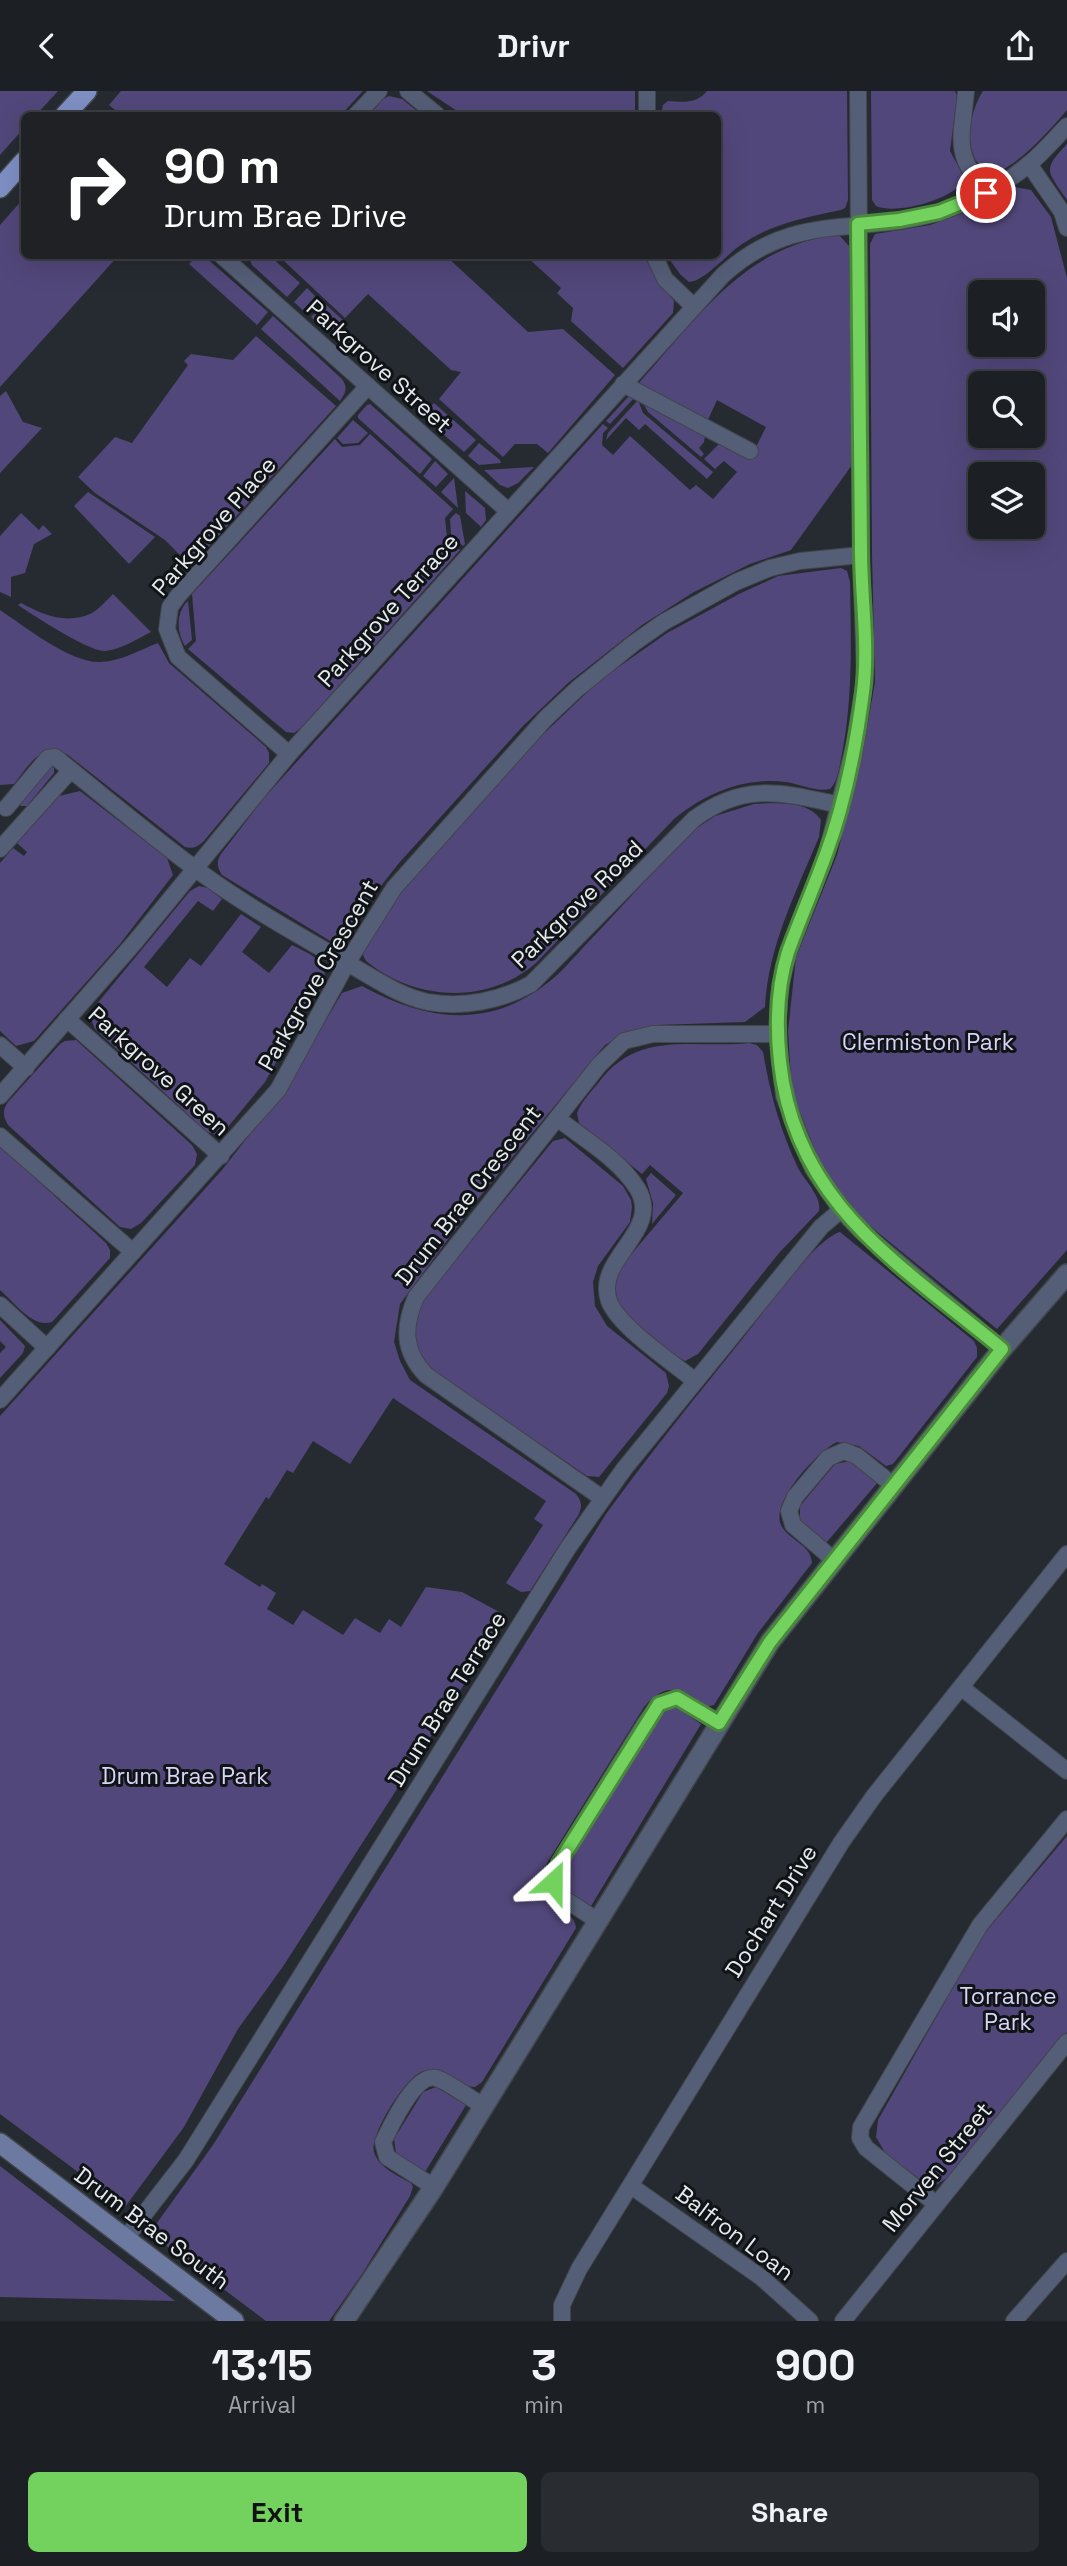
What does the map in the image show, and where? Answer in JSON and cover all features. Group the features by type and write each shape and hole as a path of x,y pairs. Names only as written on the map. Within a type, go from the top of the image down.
{"main road":[{"path":"68,112 87,91"},
{"path":"0,188 21,164"},
{"name":"Drum Brae South","path":"0,2143 234,2321"}],"street":[{"path":"359,112 379,91"},
{"path":"408,91 433,112"},
{"path":"647,91 647,112"},
{"path":"858,91 864,680 854,747 840,805 827,852 788,954 780,987 777,1034 784,1096 813,1169 841,1210 861,1231 1002,1349"},
{"path":"966,91 960,139 964,163 986,193"},
{"name":"Parkgrove Terrace","path":"0,1096 135,942 289,754 693,306 736,263 766,244 801,232 899,220 939,212 986,193 1029,164 1067,126"},
{"path":"1029,164 1062,212 1067,228"},
{"name":"Parkgrove Street","path":"228,259 508,511"},
{"path":"656,259 665,279 693,306"},
{"path":"624,384 750,451"},
{"name":"Parkgrove Place","path":"289,754 178,657 169,636 167,617 177,596 368,386"},
{"name":"Parkgrove Crescent","path":"0,1400 220,1156 287,1076 378,910 408,870 546,718 602,667 664,622 736,582 770,568 800,561 861,555"},
{"name":"Parkgrove Road","path":"23,823 3,805 48,758 55,757 194,868 272,920 392,989 426,1001 459,1004 500,997 531,984 694,819 708,809 740,796 775,792 840,805"},
{"path":"0,849 71,770"},
{"name":"Parkgrove Green","path":"67,1019 220,1156"},
{"name":"Drum Brae Crescent","path":"602,1499 426,1375 416,1364 407,1345 409,1314 416,1297 599,1065 624,1041 653,1034 777,1034"},
{"path":"0,1045 26,1068"},
{"path":"557,1118 620,1166 638,1189 644,1205 643,1221 609,1275 608,1299 620,1320 695,1381"},
{"path":"0,1136 133,1252"},
{"name":"Drum Brae Terrace","path":"125,2239 186,2160 568,1548 602,1499 821,1227 841,1210"},
{"path":"344,2321 434,2187 770,1642 1002,1349 1067,1274"},
{"path":"0,1305 47,1348"},
{"path":"834,1560 793,1525 789,1511 795,1497 828,1458 844,1451 856,1456 894,1486"},
{"name":"Dochart Drive","path":"562,2321 562,2305 573,2280 841,1843 874,1796 962,1688 1061,1573 1067,1554"},
{"path":"962,1688 1067,1771"},
{"path":"598,1921 563,1898 553,1882 559,1863 659,1704 677,1698 719,1723"},
{"path":"936,2204 866,2148 860,2138 860,2127 980,1925 1067,1819"},
{"name":"Morven Street","path":"843,2321 1067,2042"},
{"path":"434,2187 387,2157 383,2142 391,2126 418,2084 425,2079 436,2078 484,2106"},
{"name":"Balfron Loan","path":"631,2186 762,2278 810,2321"},
{"path":"1014,2321 1067,2260"}],"green space":[{"path":"0,91 58,91 39,112 21,112 21,131 0,155"},
{"path":"121,91 363,91 344,112 117,112 109,105"},
{"path":"427,91 635,91 635,112 458,112"},
{"path":"707,91 847,91 848,200 845,208 841,210 790,222 753,237 702,277 689,282 669,259 721,259 721,112 662,112 663,105 668,101 684,102"},
{"path":"871,91 955,91 957,96 950,151 964,181 957,188 923,204 896,209 876,206 872,200"},
{"path":"983,91 1067,91 1067,110 1023,156 993,174 982,168 971,149 971,124"},
{"path":"389,96 402,99 418,112 372,112"},
{"path":"1067,144 1067,200 1050,171 1053,160"},
{"name":"Clermiston Park","path":"1015,187 1031,190 1051,217 1067,278 1067,1250 997,1329 865,1222 815,1161 792,1097 788,1031 796,957 837,855 863,750 875,682 870,244 875,234 930,225 979,207"},
{"path":"21,201 21,259 115,259 0,387 0,225"},
{"path":"839,235 849,246 852,465 791,550 750,564 694,592 642,625 568,683 522,727 399,863 369,901 342,943 332,942 222,875 218,865 219,857 264,798 603,424 608,428 603,433 602,445 613,455 630,436 690,490 696,485 713,499 737,472 724,461 715,469 704,459 722,441 750,459 766,427 717,400 707,422 637,385 702,311 749,269 776,253 806,241"},
{"path":"194,259 207,259 268,312 257,325 189,264"},
{"path":"250,259 273,259 300,283 287,297 252,265"},
{"path":"284,259 449,259 528,332 563,329 615,375 548,453 537,444 515,444 503,457 439,399 461,372 451,370 368,294 345,318"},
{"path":"529,259 646,259 657,280 674,301 673,313 623,368 571,321 573,308 557,293 561,288"},
{"path":"307,288 319,300 307,314 294,302"},
{"path":"324,303 344,321 335,330 324,329 311,317"},
{"path":"273,316 342,379 346,390 340,401 261,329"},
{"path":"256,336 336,406 191,566 165,540 95,493 78,477 115,437 132,443 188,365 184,361 191,354 233,360"},
{"path":"6,391 23,422 42,428 0,473 0,396"},
{"path":"629,396 634,398 610,424 606,421"},
{"path":"638,400 643,413 713,472 707,479 645,424 639,430 626,418 606,440 608,433"},
{"path":"645,401 705,434 704,442 699,448 704,454 701,457 648,412"},
{"path":"434,403 476,440 464,452 428,421 427,410"},
{"path":"370,404 432,459 420,474 358,418"},
{"path":"353,420 368,433 358,443 343,444 337,438"},
{"path":"370,434 453,509 445,518 447,538 460,550 302,727 294,733 286,732 188,649 196,641 192,594 335,439 342,447 360,445"},
{"path":"479,443 501,463 479,465 468,456"},
{"path":"435,461 448,474 436,487 423,476"},
{"path":"534,467 518,483 508,488 500,485 484,470"},
{"path":"454,478 458,508 441,492"},
{"path":"465,491 485,508 486,520 481,527 466,513"},
{"path":"88,492 155,537 129,564 74,506"},
{"path":"21,513 39,530 43,525 52,534 34,544 25,573 11,577 11,597 0,592 0,536"},
{"path":"456,513 460,516 465,544 463,546 451,535 450,519"},
{"path":"841,568 847,571 850,582 850,690 839,768 830,789 814,789 786,782 755,782 726,789 699,802 674,819 535,964 516,977 495,986 473,992 428,990 406,984 366,961 363,955 365,947 392,902 532,745 600,680 667,633 739,594 778,576"},
{"path":"113,594 151,632 123,646 105,651 74,640 18,605 21,603 55,617 83,617 100,607"},
{"path":"188,601 192,640 185,646 180,635 179,617"},
{"path":"0,610 49,643 89,661 116,660 158,643 169,663 266,747 269,763 203,842 193,848 185,847 68,755 58,751 50,751 36,757 14,784 0,785"},
{"path":"51,766 54,773 27,806 21,806 19,803"},
{"path":"80,791 167,858 173,875 120,944 34,1041 16,1046 0,1031 0,863 13,848 24,856 27,852 17,843 59,796"},
{"name":"Drum Brae Park","path":"781,803 800,806 821,820 819,837 777,941 765,1007 745,1022 658,1025 622,1035 605,1045 477,1200 400,1304 394,1342 410,1380 576,1494 579,1499 579,1514 530,1591 521,1592 506,1583 543,1525 534,1519 546,1501 393,1398 350,1464 313,1441 293,1473 287,1470 269,1499 266,1497 224,1564 260,1587 262,1584 276,1593 267,1609 293,1625 303,1610 343,1635 355,1618 380,1633 389,1619 401,1627 426,1587 462,1592 503,1614 474,1669 284,1965 238,2029 184,2127 125,2207 0,2114 0,1416 222,1170 286,1088 342,993 362,986 412,1008 461,1015 485,1013 509,1006 556,976 697,828 715,816 754,804"},
{"path":"199,886 208,888 222,899 213,911 198,901 144,967 167,987 190,958 201,966 241,914 261,927 242,952 269,973 292,945 318,960 325,975 265,1082 227,1128 217,1135 207,1132 95,1029 90,1017 96,1005 190,891"},
{"path":"76,1040 192,1145 197,1154 195,1165 141,1223 131,1229 120,1227 8,1125 5,1119 4,1110 8,1102 60,1044"},
{"path":"668,1045 757,1045 763,1052 781,1125 798,1168 816,1195 819,1211 779,1253 698,1354 685,1361 634,1322 621,1307 616,1288 623,1264 683,1193 650,1165 642,1174 579,1123 577,1113 599,1082 615,1065 631,1054"},
{"path":"565,1138 623,1186 631,1200 630,1222 598,1266 593,1282 595,1306 607,1326 666,1373 669,1386 667,1393 599,1477 587,1476 435,1372 421,1355 415,1338 416,1321 423,1300 553,1141"},
{"path":"0,1146 106,1243 110,1250 110,1258 52,1322 45,1323 31,1318 0,1290"},
{"path":"651,1173 676,1195 652,1224 653,1203 646,1179"},
{"path":"840,1232 974,1341 977,1357 893,1464 886,1466 859,1446 837,1442 818,1456 797,1479 782,1504 779,1515 781,1525 808,1551 812,1563 758,1633 714,1705 698,1703 675,1690 656,1695 644,1707 547,1863 543,1880 544,1892 554,1906 568,1914 576,1928 482,2082 475,2087 468,2086 444,2074 424,2071 408,2082 384,2119 374,2143 374,2152 384,2167 411,2183 413,2187 410,2196 362,2274 329,2321 266,2321 155,2237 154,2227 213,2145 606,1514 804,1261 829,1238"},
{"path":"0,1320 25,1346 23,1353 0,1378 0,1353 6,1347 0,1341"},
{"path":"851,1461 878,1482 826,1543 800,1520 800,1506 835,1464"},
{"path":"676,1707 701,1724 591,1906 569,1892 561,1880 564,1869 658,1714 666,1708"},
{"name":"Torrance Park","path":"1067,1836 1067,2032 950,2176 936,2185 925,2183 887,2156 876,2137 878,2120 982,1936"},
{"path":"436,2087 466,2105 425,2172 396,2153 394,2139 423,2092"},
{"path":"0,2166 175,2301 0,2297"}],"route":[{"path":"553,1882 559,1863 659,1704 677,1698 719,1723 770,1642 1002,1349 861,1231 841,1210 813,1169 784,1096 777,1034 780,987 788,954 827,852 854,747 864,680 858,224 939,212 986,193"}]}
